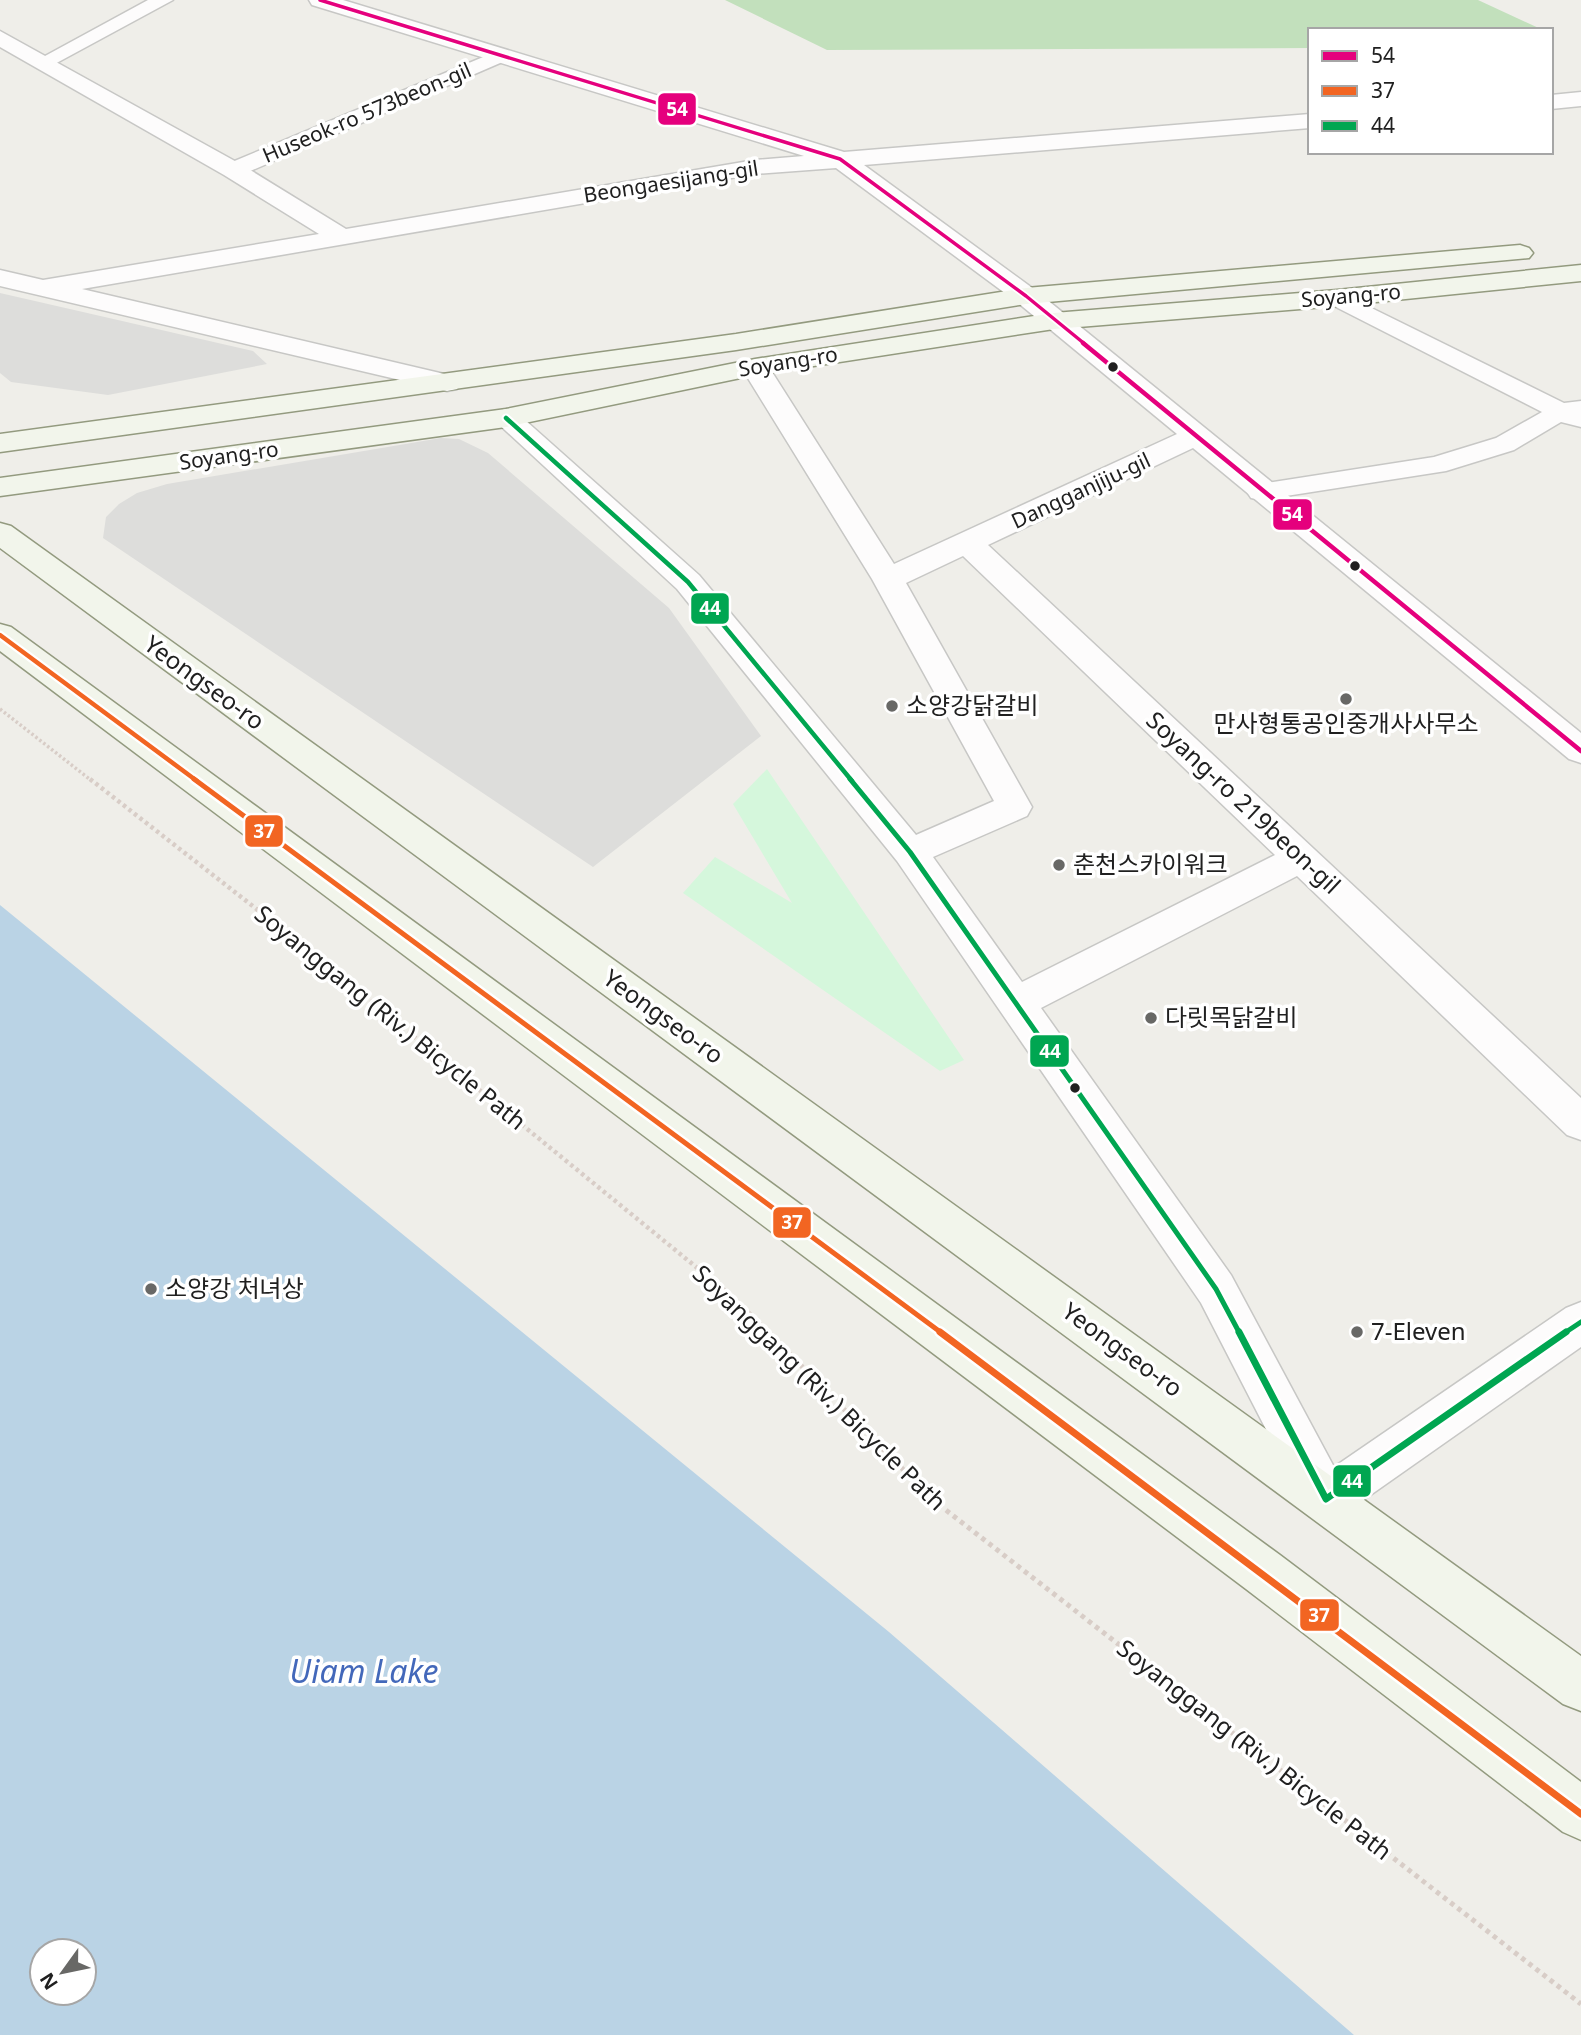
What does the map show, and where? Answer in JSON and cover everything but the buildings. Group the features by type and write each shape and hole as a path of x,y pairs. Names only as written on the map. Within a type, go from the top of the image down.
{"street":[{"path":"320,0 840,159 1026,296 1194,438 1581,751"},
{"name":"Huseok-ro 573beon-gil","path":"0,38 233,170 340,236"},
{"path":"1553,102 1581,99"},
{"name":"Beongaesijang-gil","path":"38,289 755,167 1308,121"},
{"name":"Soyang-ro","path":"0,443 736,342 1026,296 1581,248"},
{"name":"Soyang-ro","path":"0,487 506,418 755,367 1054,321 1337,298 1581,273"},
{"path":"0,278 447,383"},
{"path":"755,367 888,579 1015,807 910,852"},
{"name":"Yeongseo-ro","path":"506,418 688,582 910,852 1216,1289 1326,1499"},
{"name":"Dangganjiju-gil","path":"968,544 1194,438"},
{"name":"Yeongseo-ro","path":"0,533 1581,1686"},
{"path":"888,579 968,544"},
{"name":"Soyang-ro 219beon-gil","path":"968,544 1581,1123"},
{"path":"0,635 1263,1572 1581,1814"},
{"path":"1014,1004 1300,858"},
{"path":"1326,1499 1581,1322"}],"lane":[{"path":"44,62 163,0"},
{"name":"Huseok-ro 573beon-gil","path":"233,170 500,56"},
{"path":"1337,298 1574,414"},
{"path":"1261,492 1437,465 1506,444 1574,414"}],"path":[{"name":"Soyanggang (Riv.) Bicycle Path","path":"0,709 286,932 734,1298 933,1500 1581,2004"}],"green space":[{"path":"725,0 1478,0 1539,28 1308,28 1308,48 827,50"},
{"path":"767,769 964,1060 940,1071 683,893 715,857 792,903 733,804"}],"shaded area":[{"path":"0,293 253,351 267,364 108,395 11,382 0,373"},
{"path":"441,438 459,439 488,453 669,608 761,736 593,867 103,538 106,517 119,504 137,493 167,484"}],"water":[{"name":"Uiam Lake","path":"0,905 889,1632 1354,2035 0,2035"}],"transit line":[{"name":"54","path":"320,0 840,159 1026,296 1581,751"},
{"name":"44","path":"506,418 688,582 910,852 1216,1289 1326,1499 1581,1322"},
{"name":"37","path":"0,635 1263,1572 1581,1814"}],"place":[{"name":"만사형통공인중개사사무소","path":"1346,699"},
{"name":"소양강닭갈비","path":"892,706"},
{"name":"춘천스카이워크","path":"1059,865"},
{"name":"다릿목닭갈비","path":"1151,1018"},
{"name":"소양강 처녀상","path":"151,1289"},
{"name":"7-Eleven","path":"1357,1332"}]}
